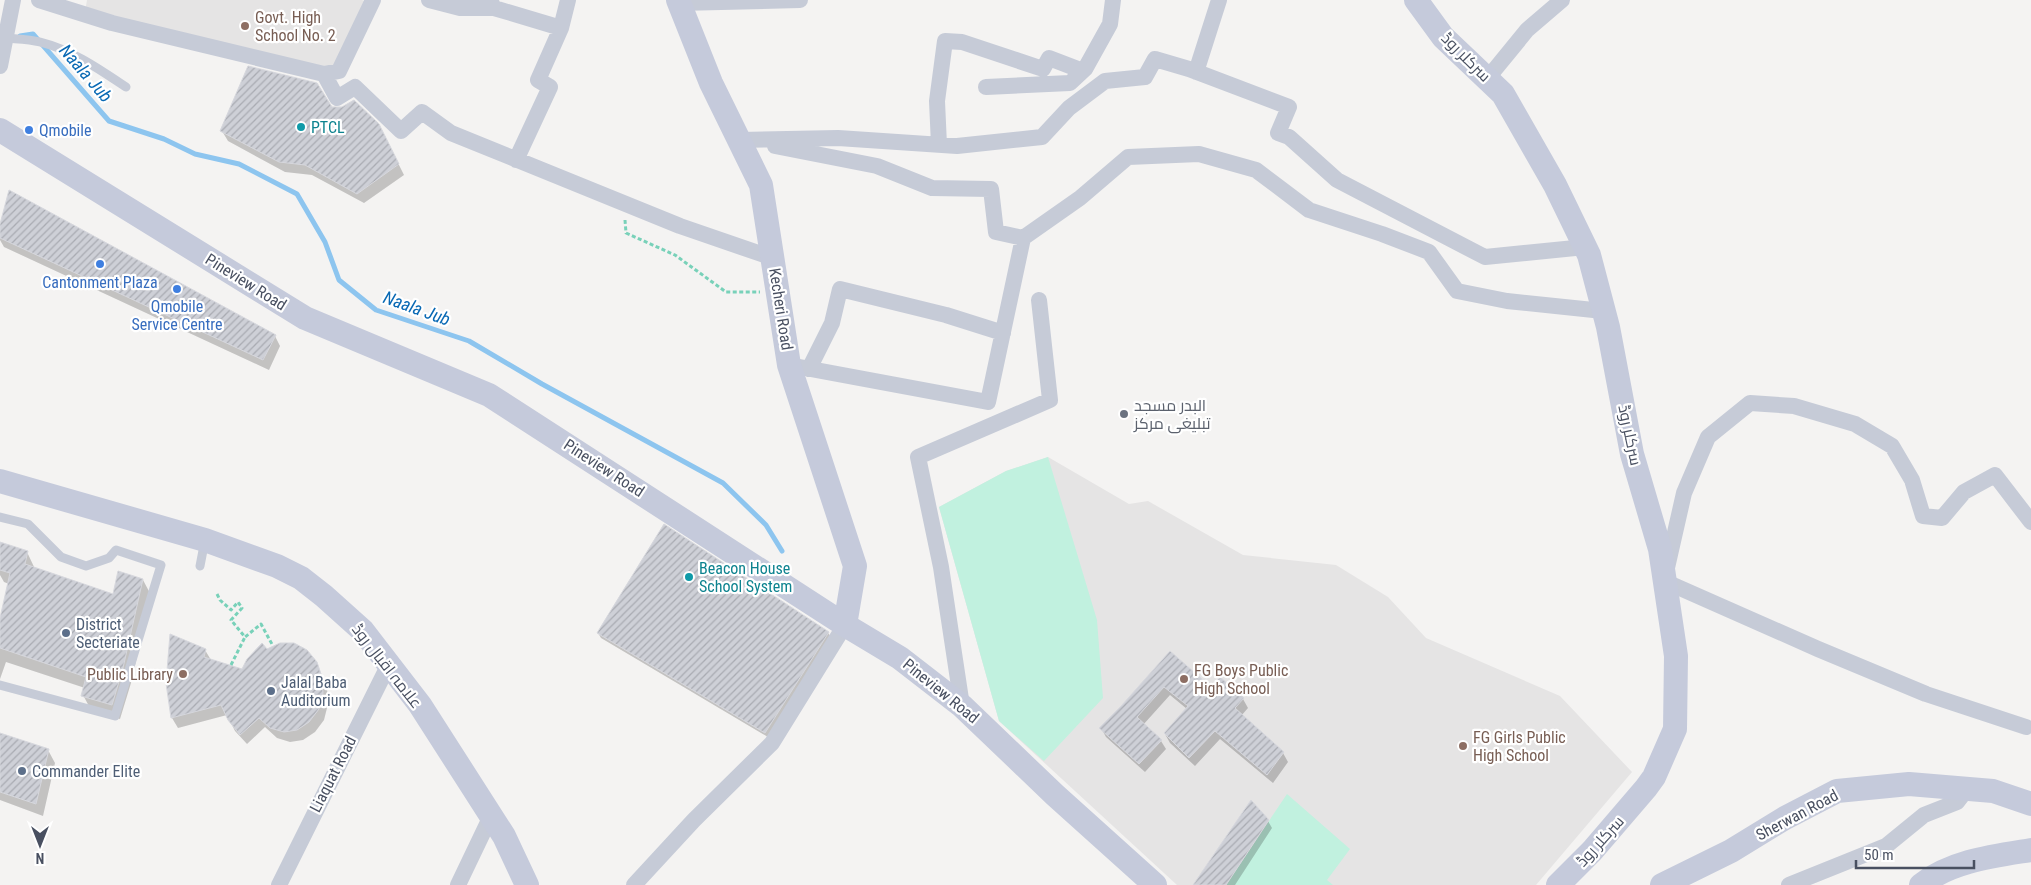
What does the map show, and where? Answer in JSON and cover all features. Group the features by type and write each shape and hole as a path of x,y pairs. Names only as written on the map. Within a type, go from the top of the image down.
{"street":[{"path":"0,66 13,0"},
{"path":"39,0 112,23 324,74 339,71 373,0"},
{"path":"429,0 460,8 492,4 561,28"},
{"path":"516,160 550,88 538,80 561,28 568,0"},
{"path":"678,2 800,0"},
{"path":"986,87 1070,83 1082,71 1110,24 1113,0"},
{"path":"1196,72 1219,0"},
{"name":"سرکلر روڈ","path":"1416,0 1443,37 1503,94 1556,184 1585,246 1603,311 1632,454 1660,549 1676,656 1675,729 1654,777 1646,788 1592,852 1558,885"},
{"path":"1487,79 1527,30 1562,0"},
{"name":"Kecheri Road","path":"678,2 711,83 762,185 778,292 855,566 846,625"},
{"path":"939,145 937,101 945,41 962,42 1043,69 1049,58 1082,71"},
{"path":"739,140 838,138 957,146 1042,138 1069,108 1104,82 1145,77 1155,59 1196,72 1289,107 1278,133 1289,137 1337,180 1485,257 1585,246"},
{"path":"324,74 337,98 355,87 401,131 422,112 451,133 680,226 773,258"},
{"name":"Pineview Road","path":"0,130 305,318 489,395 900,658 962,706 1055,795 1154,885"},
{"path":"739,140 876,166 932,188 990,189 996,232 1023,238"},
{"path":"1003,333 921,308 840,289 832,323 799,367 988,402 1003,333 1023,238 1080,198 1128,157 1198,154 1256,170 1309,210 1429,252 1456,291 1507,302 1603,311"},
{"path":"962,706 941,567 918,458 1050,400 1039,300"},
{"path":"2026,728 1926,694 1664,581 1684,493 1708,437 1750,403 1794,406 1855,424 1892,446 1912,480 1923,516 1942,518 1964,492 1995,475 2031,522"},
{"name":"علامہ اقبال روڈ","path":"0,481 206,540 277,566 301,578 363,631 420,706 504,836 527,885"},
{"path":"634,885 694,820 772,743 846,625"},
{"name":"Liaquat Road","path":"279,885 389,664"},
{"name":"Sherwan Road","path":"1662,885 1732,852 1785,818 1837,791 1908,784 1993,791 2031,804"},
{"path":"1789,885 1886,846 1924,815 1957,802 1968,789"},
{"path":"458,885 491,816"},
{"path":"1921,885 1933,875 1982,858 2031,850"}],"lane":[{"path":"6,38 38,41 56,46 89,63 126,87"},
{"path":"0,517 28,524 62,557 86,566 109,558 116,550 161,565 115,716 0,685"},
{"path":"200,566 206,540"}],"path":[{"path":"623,203 626,233 675,256 726,292 778,292"},
{"path":"217,594 220,600 231,610 238,602 242,608 231,620 245,637"},
{"path":"231,665 245,637 261,624 273,646"}],"shaded area":[{"name":"Govt. High School No. 2","path":"87,0 362,0 367,2 336,70 85,12"},
{"name":"FG Boys Public High School","path":"1048,457 1129,504 1148,501 1243,555 1336,565 1388,597 1426,638 1560,696 1632,772 1536,885 1177,885 999,721 939,507 1006,471"}],"green space":[{"path":"1048,457 1097,620 1103,698 1044,761 999,721 939,507 1006,471"},
{"path":"1287,794 1350,849 1327,880 1333,885 1226,885"}],"building":[{"name":"PTCL","path":"248,66 317,83 332,107 342,107 354,100 379,124 399,164 357,194 305,165 279,162 220,131"},
{"name":"Cantonment Plaza","path":"9,190 276,335 263,360 0,238 0,224"},
{"name":"Beacon House School System","path":"664,524 829,632 765,733 597,633"},
{"name":"District Secteriate","path":"0,542 28,551 25,564 113,594 118,571 143,579 123,668 112,705 81,696 86,677 0,648 0,618 10,573 0,570"},
{"name":"Jalal Baba Auditorium","path":"170,634 206,649 204,657 242,669 247,659 262,643 267,649 280,643 294,643 307,650 317,662 322,677 323,693 319,709 309,722 297,730 284,732 270,728 259,718 240,735 228,720 221,705 171,718 166,683"},
{"path":"1170,651 1211,687 1220,677 1244,698 1235,708 1284,752 1267,775 1215,731 1189,758 1164,733 1188,706 1164,687 1137,717 1162,740 1139,764 1099,728"},
{"name":"Commander Elite","path":"0,733 49,749 36,804 0,792"},
{"path":"1251,800 1269,820 1226,885 1193,885"}],"waterway":[{"name":"Naala Jub","path":"20,36 33,34 109,121 164,139 195,154 239,164 297,194 325,242 339,280 376,310 469,341 542,384 723,483 766,525 782,551"}],"place":[{"name":"Govt. High School No. 2","path":"245,26"},
{"name":"PTCL","path":"301,127"},
{"name":"Qmobile","path":"29,130"},
{"name":"Cantonment Plaza","path":"100,264"},
{"name":"Qmobile Service Centre","path":"177,289"},
{"name":"البدر مسجد تبلیغی مرکز","path":"1124,414"},
{"name":"Beacon House School System","path":"689,577"},
{"name":"District Secteriate","path":"66,633"},
{"name":"Public Library","path":"183,674"},
{"name":"FG Boys Public High School","path":"1184,679"},
{"name":"Jalal Baba Auditorium","path":"271,691"},
{"name":"FG Girls Public High School","path":"1463,746"},
{"name":"Commander Elite","path":"22,771"}]}
